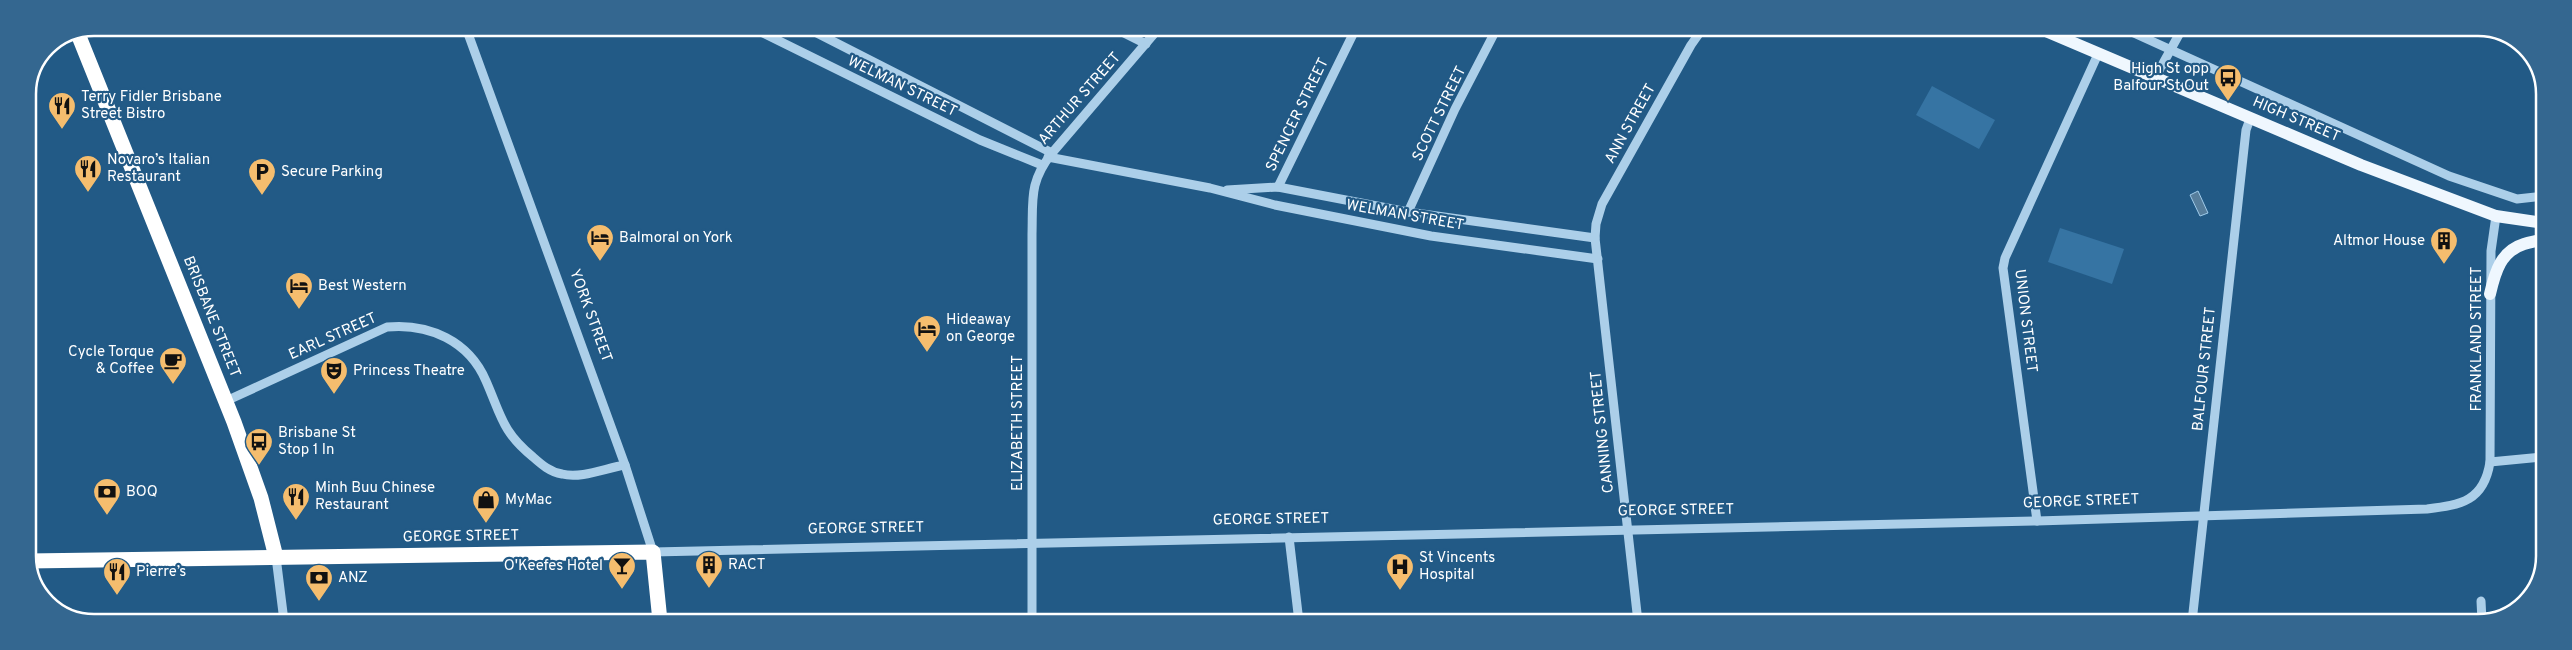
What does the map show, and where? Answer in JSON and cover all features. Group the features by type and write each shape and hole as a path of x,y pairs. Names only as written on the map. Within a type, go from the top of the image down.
{"highway":[{"name":"BRISBANE STREET","path":"80,38 226,401 261,498 276,557"},
{"name":"GEORGE STREET","path":"36,561 653,552"},
{"name":"YORK STREET","path":"653,552 659,614"}],"main road":[{"name":"HIGH STREET","path":"2057,36 2370,168 2496,216 2536,222"},
{"path":"2490,294 2498,268 2505,256 2519,246 2536,241"}],"street":[{"name":"YORK STREET","path":"469,36 625,465 653,552"},
{"name":"WELMAN STREET","path":"769,36 980,140 1042,165"},
{"name":"WELMAN STREET","path":"822,36 1050,155 1210,188 1274,205 1431,236 1598,260"},
{"path":"1130,36 1146,44"},
{"name":"ARTHUR STREET","path":"1042,165 1152,36"},
{"name":"SPENCER STREET","path":"1278,188 1352,36"},
{"name":"SCOTT STREET","path":"1408,212 1456,109 1493,36"},
{"name":"ANN STREET","path":"1595,238 1596,224 1602,204 1691,44 1698,36"},
{"name":"HIGH STREET","path":"2141,36 2449,176 2517,199 2536,197"},
{"path":"2155,78 2178,36"},
{"name":"UNION STREET","path":"2037,521 2003,268 2005,258 2098,54"},
{"name":"BALFOUR STREET","path":"2193,614 2202,516 2246,130 2250,119"},
{"name":"ELIZABETH STREET","path":"1032,614 1032,234 1034,181 1042,165"},
{"name":"WELMAN STREET","path":"1210,188 1228,190 1278,188 1408,212 1595,238"},
{"name":"FRANKLAND STREET","path":"2490,462 2491,251 2496,216"},
{"name":"CANNING STREET","path":"1595,238 1637,614"},
{"name":"EARL STREET","path":"226,401 387,327 406,325 433,330 464,351 486,380 505,429 521,448 550,470 563,475 576,475 625,465"},
{"path":"2490,462 2536,458"},
{"name":"GEORGE STREET","path":"653,552 2037,521 2427,509 2452,506 2472,498 2478,493 2485,481 2490,462"},
{"path":"1289,538 1298,614"},
{"name":"BRISBANE STREET","path":"276,557 283,614"},
{"path":"2481,600 2482,614"}],"shaded area":[{"path":"1932,86 1995,120 1979,149 1916,115"},
{"path":"2198,191 2208,213 2200,216 2190,195"},
{"path":"2060,228 2124,249 2112,284 2048,262"}],"place":[{"name":"High St opp Balfour St Out","path":"2228,102"},
{"name":"Terry Fidler Brisbane Street Bistro","path":"62,130"},
{"name":"Novaro’s Italian Restaurant","path":"88,193"},
{"name":"Secure Parking","path":"262,196"},
{"name":"Balmoral on York","path":"600,262"},
{"name":"Altmor House","path":"2444,265"},
{"name":"Best Western","path":"299,310"},
{"name":"Hideaway on George","path":"927,353"},
{"name":"Cycle Torque & Coffee","path":"173,385"},
{"name":"Princess Theatre","path":"334,395"},
{"name":"Brisbane St Stop 1 In","path":"259,466"},
{"name":"BOQ","path":"107,516"},
{"name":"Minh Buu Chinese Restaurant","path":"296,521"},
{"name":"MyMac","path":"486,524"},
{"name":"RACT","path":"709,589"},
{"name":"O'Keefes Hotel","path":"622,590"},
{"name":"St Vincents Hospital","path":"1400,591"},
{"name":"Pierre’s","path":"117,596"},
{"name":"ANZ","path":"319,602"}]}
